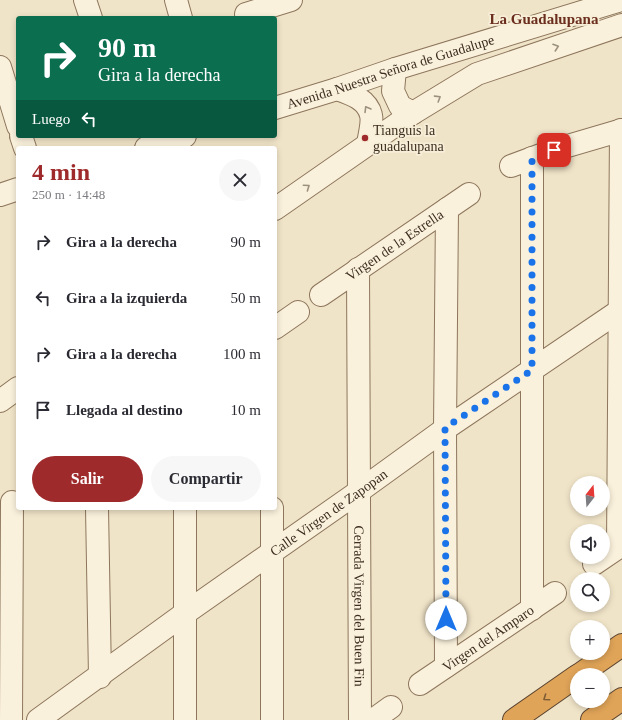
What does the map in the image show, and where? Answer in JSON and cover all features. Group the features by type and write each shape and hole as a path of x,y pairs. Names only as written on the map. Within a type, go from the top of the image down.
{"highway":[{"path":"589,668 622,645"},
{"path":"514,720 570,682"},
{"path":"592,720 622,699"}],"street":[{"path":"85,0 90,16"},
{"path":"176,0 180,16"},
{"path":"259,7 291,0"},
{"name":"Avenida Nuestra Señora de Guadalupe","path":"277,107 395,69 621,0"},
{"name":"Avenida Nuestra Señora de Guadalupe","path":"277,208 413,113 477,74 622,25"},
{"path":"0,67 16,119"},
{"path":"395,69 393,91 400,106 413,113"},
{"path":"337,89 358,97 366,104 372,116 368,144"},
{"path":"511,166 554,150 621,130 620,546 610,553"},
{"path":"152,146 178,138"},
{"path":"532,158 532,609"},
{"path":"0,195 16,190"},
{"name":"Virgen de la Estrella","path":"321,295 469,194"},
{"path":"446,666 445,428 447,209"},
{"name":"Cerrada Virgen del Buen Fin","path":"358,269 360,720"},
{"name":"Calle Virgen de Zapopan","path":"38,720 100,677 184,614 272,554 445,428 621,310"},
{"path":"277,327 298,312"},
{"path":"0,401 16,389"},
{"path":"10,504 11,720"},
{"path":"97,510 100,677"},
{"path":"185,510 185,720"},
{"path":"272,510 272,720"},
{"name":"Virgen del Amparo","path":"420,684 555,593"},
{"path":"373,720 391,707"}],"place":[{"name":"Tianguis la guadalupana","path":"365,138"}],"district":[{"name":"La Guadalupana","path":"544,19"}],"route":[{"path":"446,619 445,428 532,370 532,158 554,150"}]}
